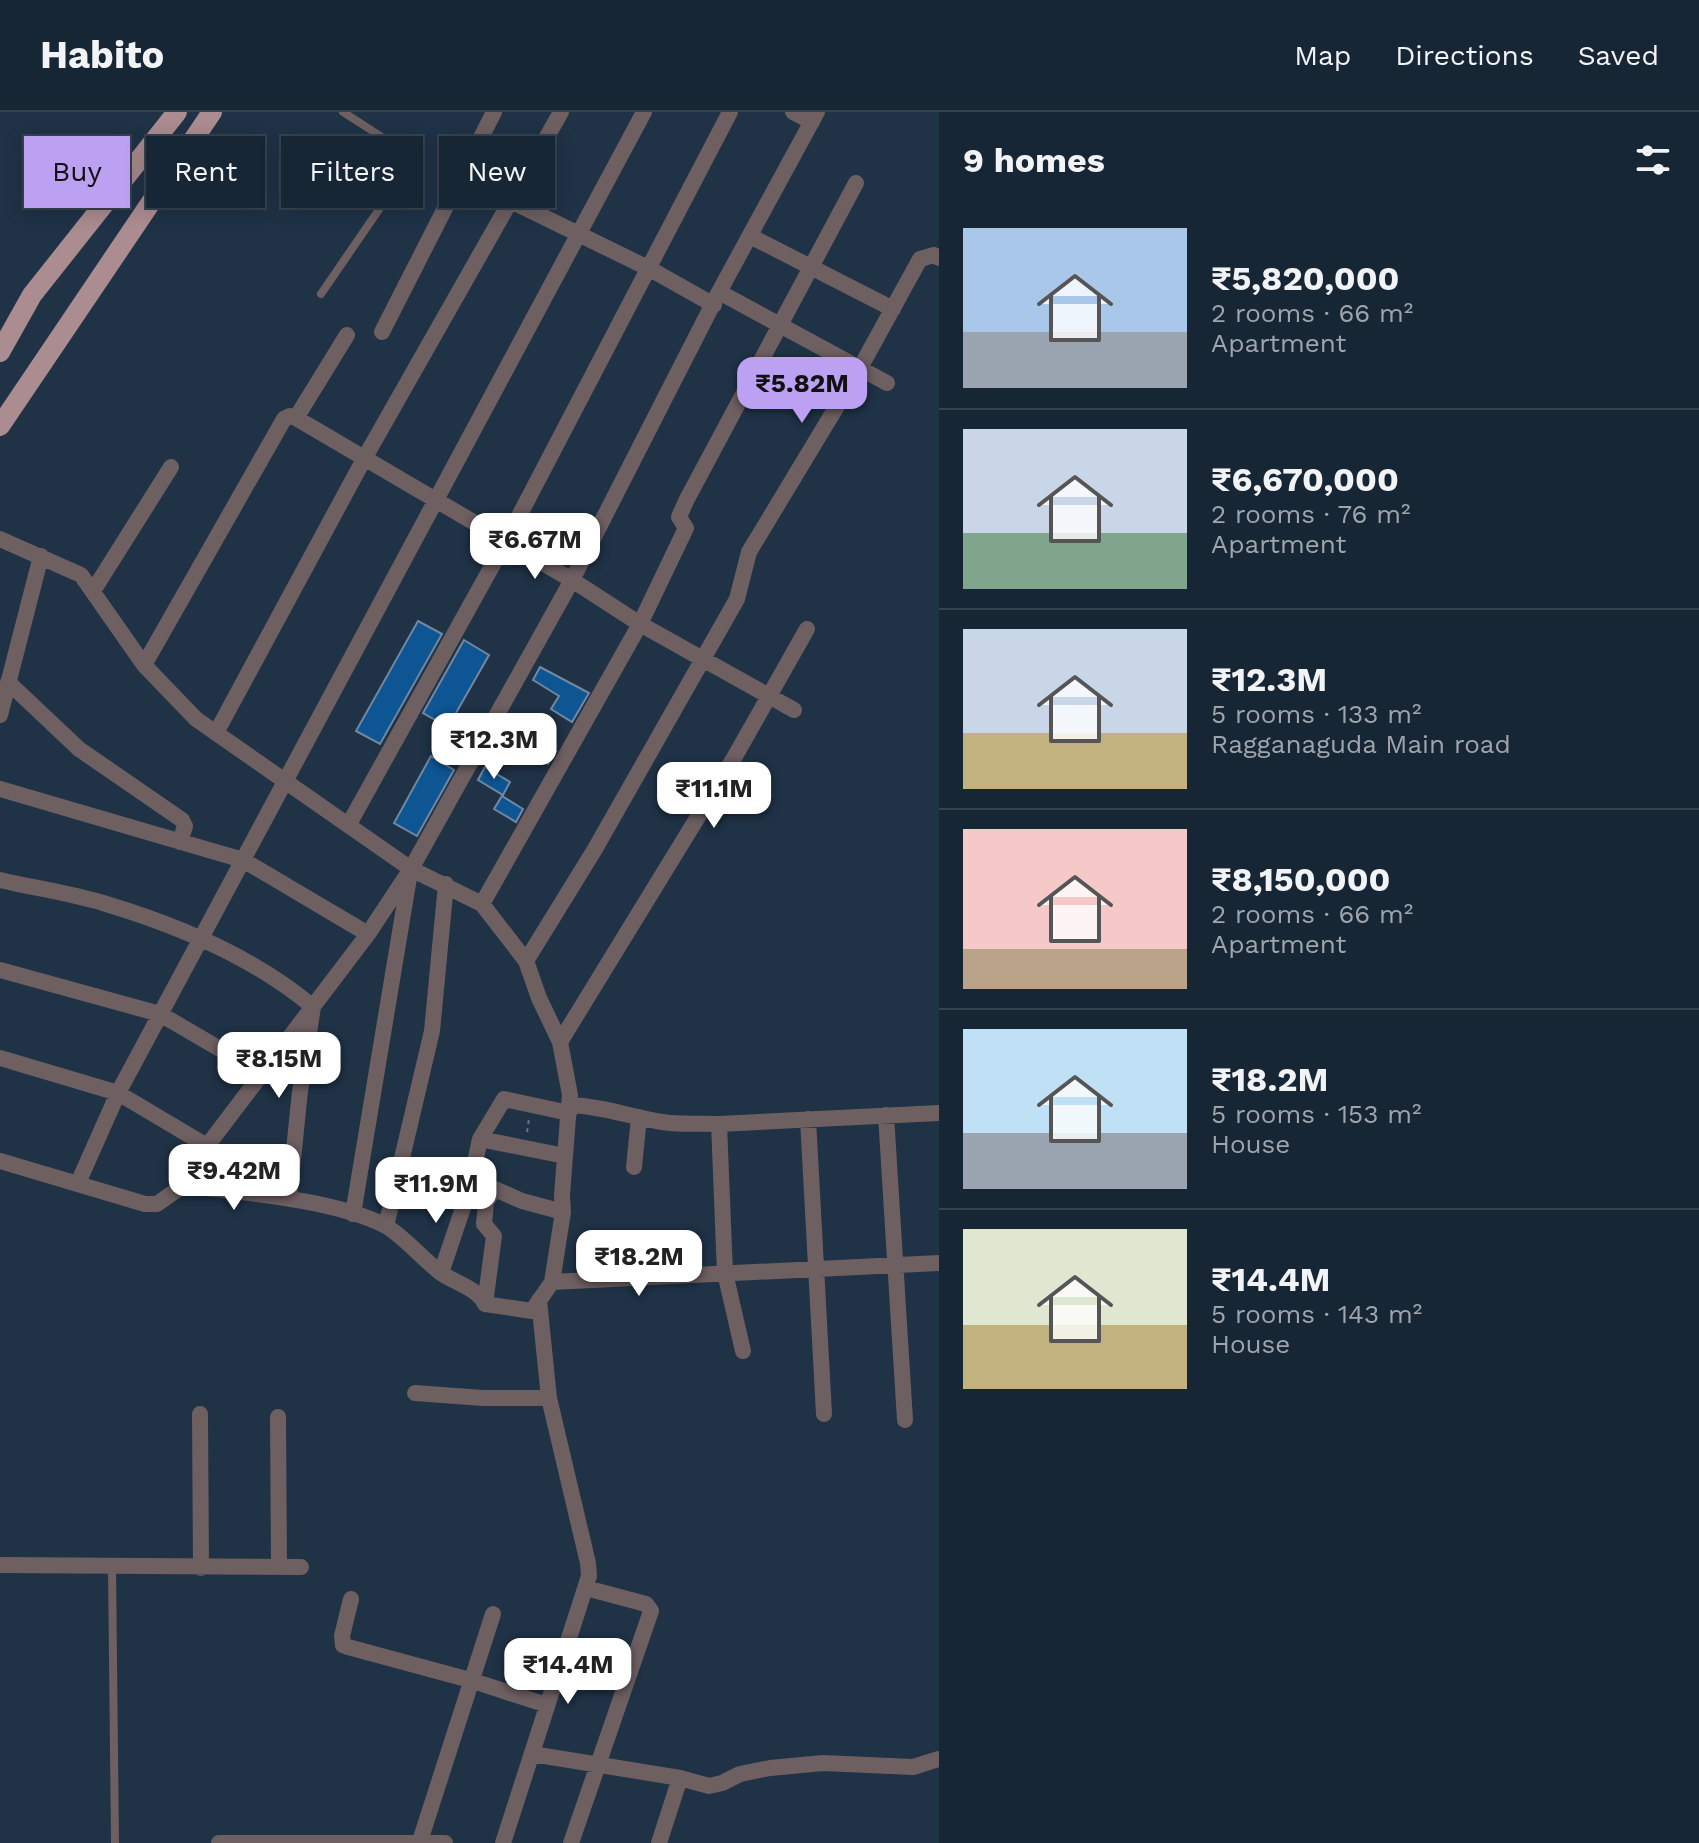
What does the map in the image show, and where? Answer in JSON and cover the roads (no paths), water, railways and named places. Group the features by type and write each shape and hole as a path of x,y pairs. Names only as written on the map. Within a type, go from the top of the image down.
{"main road":[{"path":"0,352 32,295 177,112"},
{"path":"0,426 212,112"}],"street":[{"path":"481,136 494,112"},
{"path":"548,136 561,112"},
{"path":"78,1183 118,1093 644,112"},
{"path":"349,824 506,541 730,112"},
{"path":"0,1161 145,1204 157,1204 184,1185 207,1146 368,934 411,869 572,580 814,117 793,112"},
{"path":"482,904 640,624 686,528 679,517 683,508 856,183"},
{"path":"382,332 444,208"},
{"path":"216,733 364,459 507,208"},
{"path":"525,208 650,269 781,324 887,383"},
{"path":"750,236 893,309"},
{"path":"526,961 595,849 737,599 749,552 860,368 920,259 934,255 939,258"},
{"path":"296,418 347,335"},
{"path":"144,665 284,419 290,416 572,580 640,624 794,710"},
{"path":"93,591 171,467"},
{"path":"0,539 81,575 144,665 181,705 216,733 411,869 482,904 526,961 560,1042 570,1095 563,1212 552,1282 532,1311 485,1304"},
{"path":"0,715 41,556"},
{"path":"560,1042 659,882 807,629"},
{"path":"8,682 79,749 182,820 185,826 180,842"},
{"path":"0,789 243,860 368,934"},
{"path":"353,1214 411,869"},
{"path":"0,880 102,903 201,939 286,984 313,1007"},
{"path":"386,1226 432,1031 446,884"},
{"path":"0,970 160,1014 263,1074"},
{"path":"289,1199 300,1091 313,1007"},
{"path":"0,1058 118,1093 207,1146"},
{"path":"441,1273 469,1190 480,1139 504,1099 569,1109 605,1108 665,1122 719,1124 939,1113"},
{"path":"886,1115 905,1420"},
{"path":"634,1167 639,1117"},
{"path":"808,1119 824,1414"},
{"path":"719,1124 725,1273 743,1351"},
{"path":"480,1139 565,1156"},
{"path":"401,1169 469,1190"},
{"path":"184,1185 289,1199 353,1214 386,1226 441,1273 481,1297 485,1304"},
{"path":"485,1304 494,1236 484,1224 486,1202 495,1189 522,1201 563,1212"},
{"path":"552,1282 939,1263"},
{"path":"503,1843 586,1588 588,1563 549,1398 539,1300"},
{"path":"415,1393 483,1398 549,1398"},
{"path":"200,1414 201,1568"},
{"path":"278,1417 279,1567"},
{"path":"0,1565 301,1567"},
{"path":"571,1843 651,1611 646,1604 586,1588"},
{"path":"351,1599 342,1636 343,1645 547,1705"},
{"path":"420,1841 493,1614"},
{"path":"532,1754 716,1785 740,1774 770,1768 823,1763 913,1767 939,1759"},
{"path":"659,1843 680,1778"},
{"path":"219,1843 445,1843"}],"lane":[{"path":"321,294 408,164 402,150 343,112"},
{"path":"112,1567 115,1843"}]}
